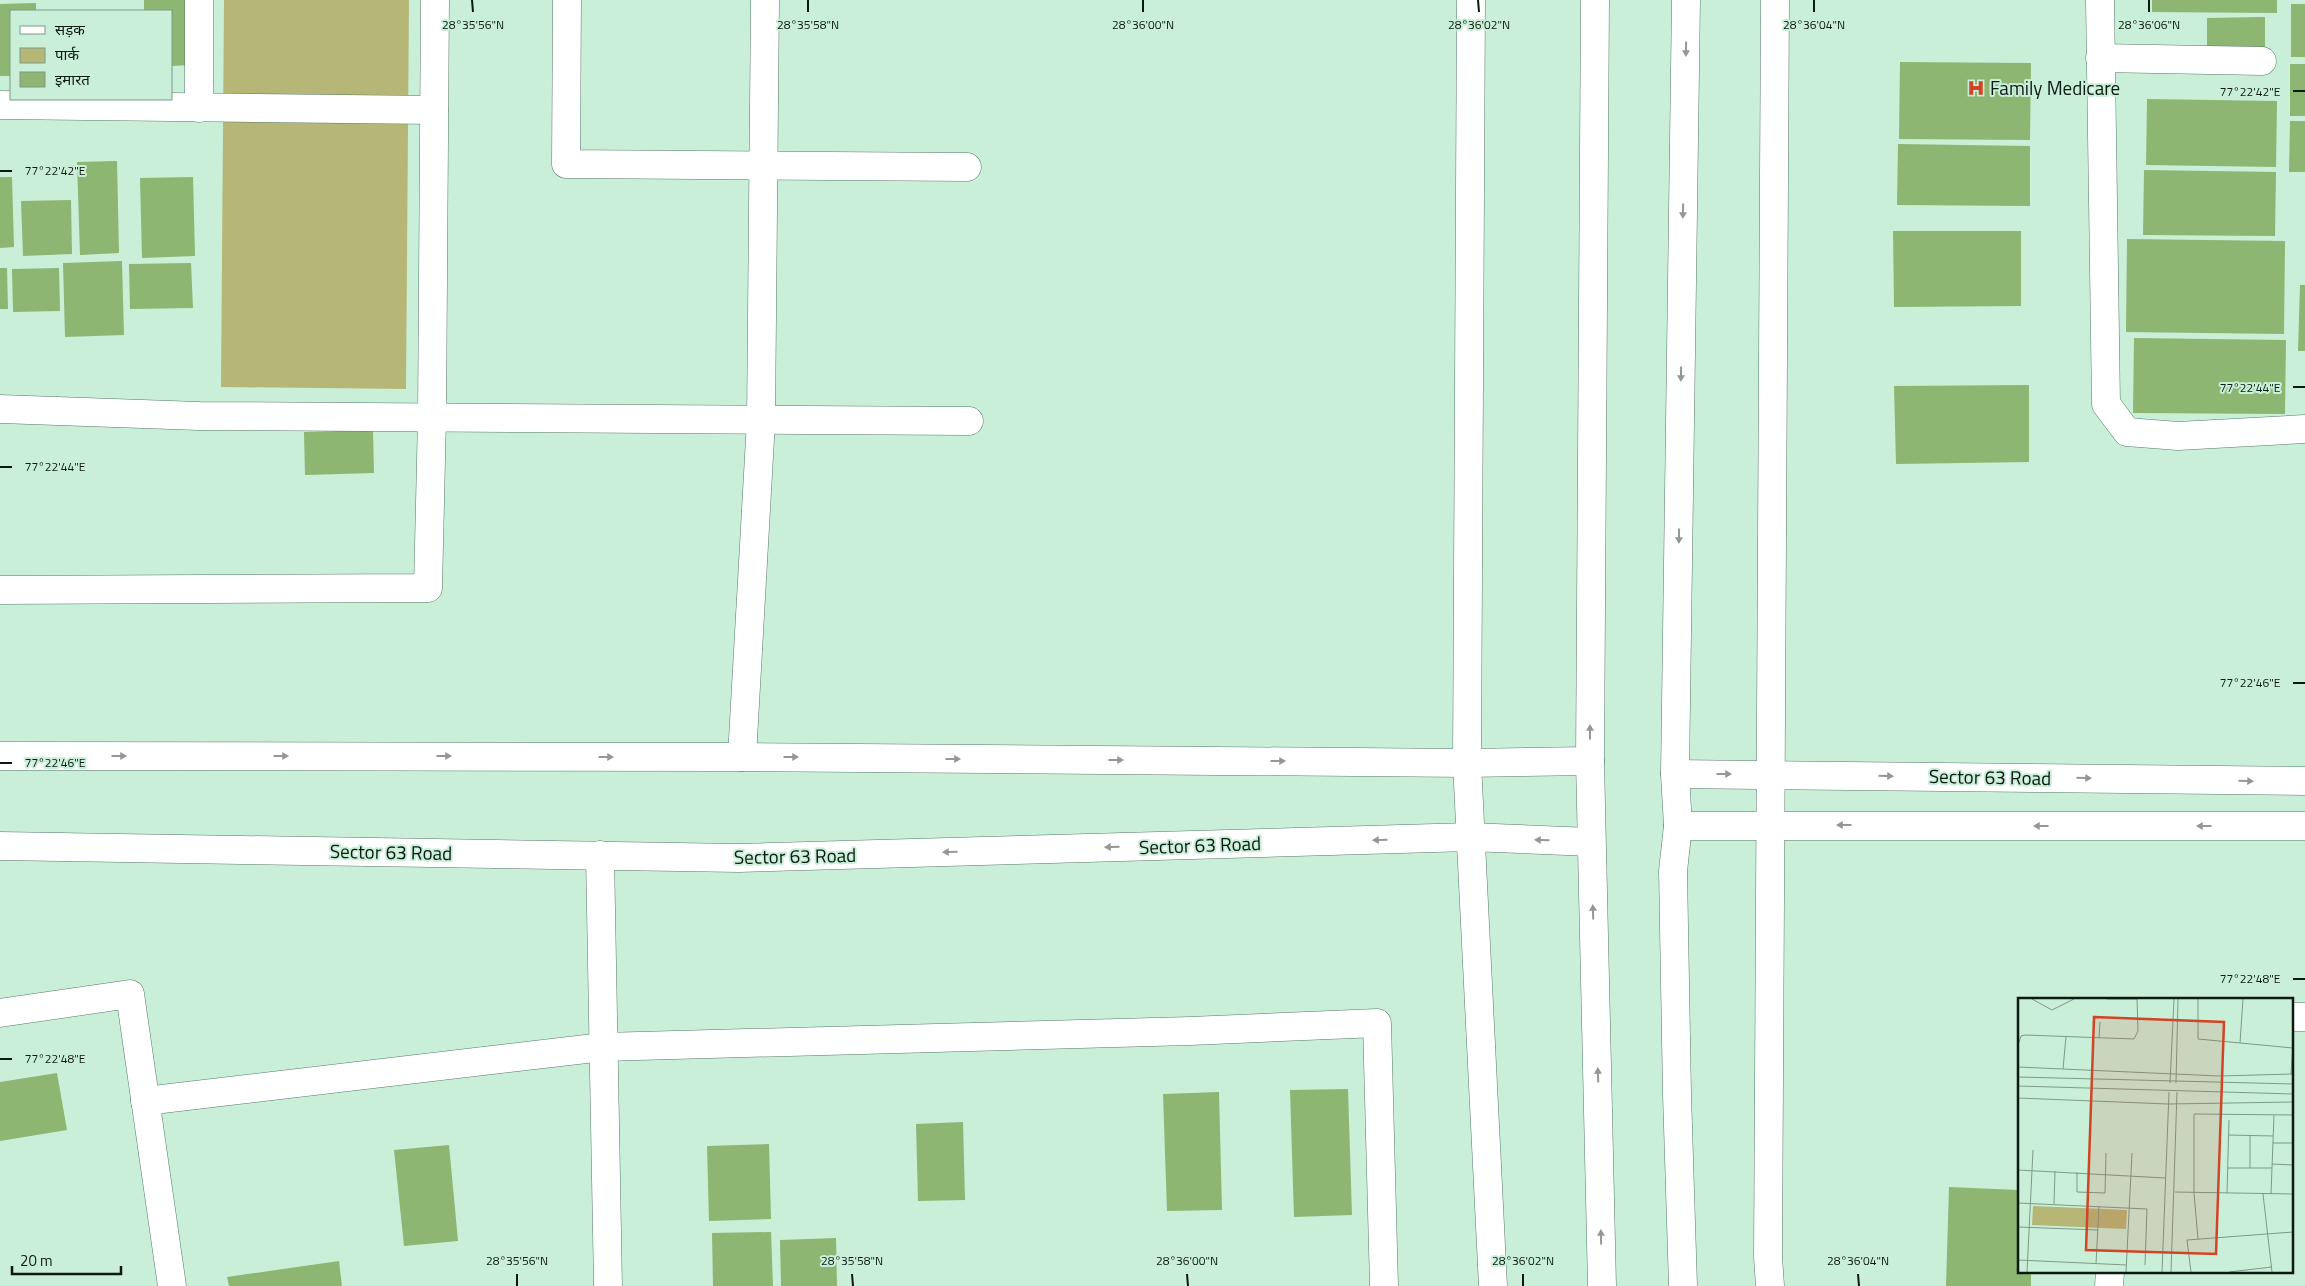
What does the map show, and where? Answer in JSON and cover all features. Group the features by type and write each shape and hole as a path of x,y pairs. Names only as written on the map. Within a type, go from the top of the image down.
{"street":[{"path":"199,0 199,108"},
{"path":"0,590 428,588 432,418 435,0"},
{"path":"567,0 566,164 967,167"},
{"path":"742,757 761,421 765,0"},
{"path":"1471,0 1467,763 1493,1286"},
{"path":"1595,0 1590,761 1602,1286"},
{"path":"1683,1286 1676,1084 1673,871 1678,826 1675,774 1686,0"},
{"path":"1770,1286 1768,1248 1775,0"},
{"path":"2100,0 2106,404 2127,432 2178,436 2305,429"},
{"path":"2100,58 2262,61"},
{"path":"0,105 434,110"},
{"path":"0,409 199,416 969,421"},
{"path":"0,756 742,757 1467,763 1590,761"},
{"name":"Sector 63 Road","path":"1675,774 2305,781"},
{"path":"1678,826 2305,826"},
{"name":"Sector 63 Road","path":"0,846 739,858 1470,837 1591,842"},
{"path":"600,855 608,1286"},
{"path":"0,1013 130,994 172,1286"},
{"path":"2292,1016 2305,1017"},
{"path":"145,1101 603,1046 1190,1031 1377,1023 1384,1286"}],"green space":[{"path":"224,0 409,0 406,389 221,387"}],"building":[{"path":"144,0 189,0 191,65 172,66 172,10 144,10"},
{"path":"2152,0 2277,0 2277,13 2152,12"},
{"path":"36,3 36,10 10,10 10,76 0,76 0,4"},
{"path":"2291,4 2305,4 2305,57 2291,57"},
{"path":"2265,17 2265,47 2207,48 2207,18"},
{"path":"1900,62 2031,63 2030,140 1899,139"},
{"path":"2290,64 2305,64 2305,116 2290,116"},
{"path":"2147,99 2277,101 2276,167 2146,165"},
{"path":"2290,121 2305,121 2305,172 2289,172"},
{"path":"1898,144 2030,146 2030,206 1897,205"},
{"path":"117,161 119,253 80,255 77,162"},
{"path":"2144,170 2276,172 2275,236 2143,235"},
{"path":"0,177 12,177 14,247 0,248"},
{"path":"193,177 195,256 142,258 140,178"},
{"path":"71,200 72,254 23,256 21,201"},
{"path":"1893,231 2021,231 2021,306 1894,307"},
{"path":"2127,239 2285,241 2284,334 2126,332"},
{"path":"122,261 124,335 65,337 63,263"},
{"path":"191,263 193,308 130,309 129,264"},
{"path":"0,268 7,268 8,309 0,309"},
{"path":"59,268 60,311 13,312 12,269"},
{"path":"2300,285 2305,285 2305,351 2298,351"},
{"path":"2134,338 2286,340 2285,414 2133,413"},
{"path":"2029,385 2029,462 1896,464 1894,386"},
{"path":"373,430 374,473 305,475 304,432"},
{"path":"57,1073 67,1130 0,1141 0,1082"},
{"path":"1348,1089 1352,1215 1294,1217 1290,1090"},
{"path":"1219,1092 1222,1210 1167,1211 1163,1094"},
{"path":"963,1122 965,1200 918,1201 916,1124"},
{"path":"769,1144 771,1219 709,1221 707,1146"},
{"path":"449,1145 458,1241 404,1246 394,1150"},
{"path":"1949,1187 2018,1190 2018,1274 2031,1274 2031,1286 1946,1286"},
{"path":"771,1232 773,1286 713,1286 712,1233"},
{"path":"836,1238 837,1286 781,1286 780,1240"},
{"path":"339,1261 342,1286 229,1286 227,1277"}],"place":[{"name":"Family Medicare","path":"1976,88"}]}
